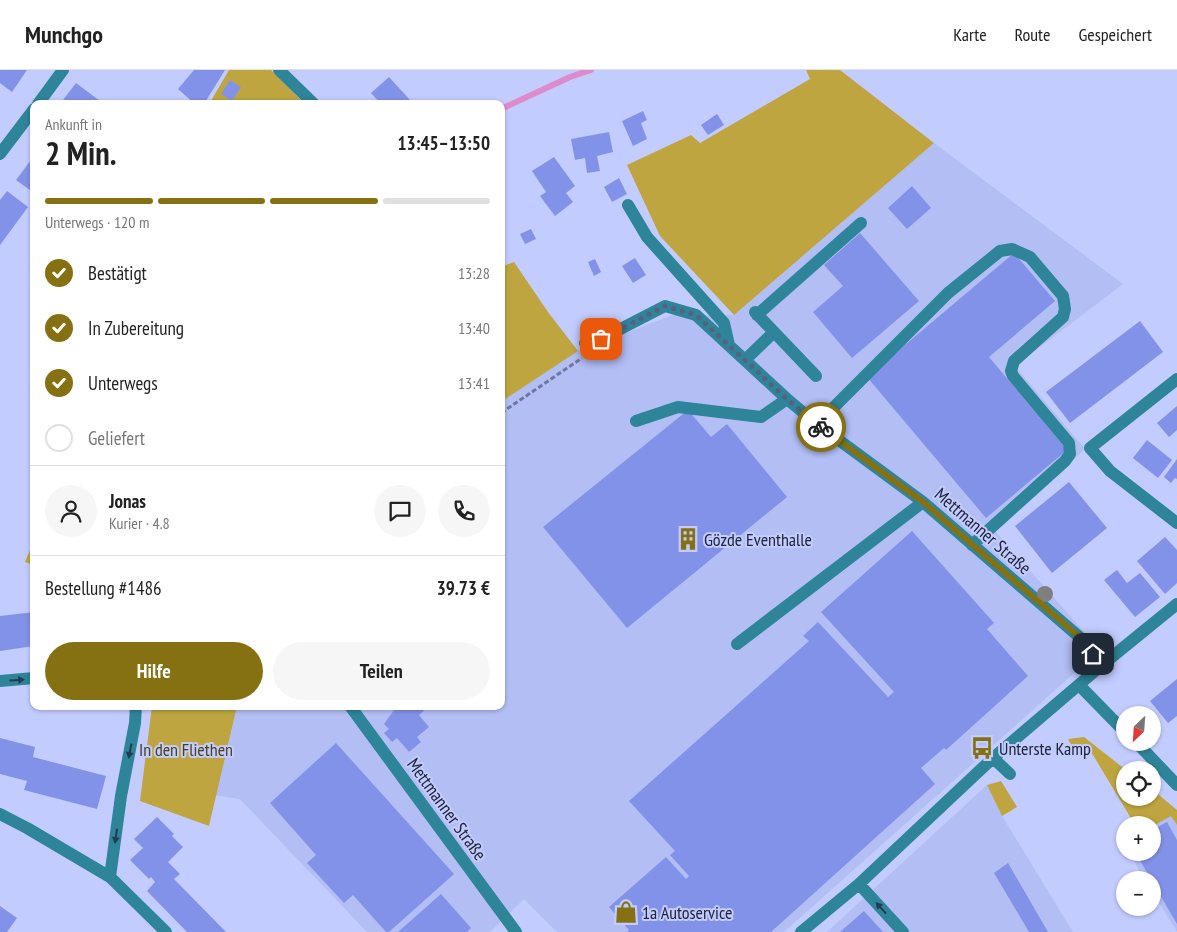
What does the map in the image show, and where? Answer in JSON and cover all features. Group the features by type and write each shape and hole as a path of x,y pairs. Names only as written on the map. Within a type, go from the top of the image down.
{"street":[{"path":"41,100 63,70"},
{"path":"280,70 310,100"},
{"path":"0,154 30,114"},
{"path":"628,205 647,237 724,323 728,344"},
{"path":"816,376 756,314 861,223"},
{"path":"817,424 948,293 1000,251 1012,249 1030,257 1063,296 1065,309 1063,317 1014,361 1011,371 1013,376 1069,443 1070,454 972,545"},
{"name":"Mettmanner Straße","path":"585,343 601,339 665,306 696,315 787,399 817,424 923,502 1084,641 1102,665"},
{"path":"745,360 774,332"},
{"path":"1177,379 1090,448 1110,472 1177,523"},
{"path":"636,420 678,407 761,417 787,399"},
{"path":"737,644 923,502"},
{"path":"802,932 859,884 993,758 1177,604"},
{"path":"0,681 30,678"},
{"path":"1079,685 1116,723"},
{"path":"110,877 136,710"},
{"name":"Mettmanner Straße","path":"353,710 516,932"},
{"path":"1145,751 1177,784"},
{"path":"993,758 1010,774"},
{"path":"0,814 28,828 110,877 166,932"},
{"path":"859,884 903,932"}],"path":[{"path":"505,410 574,365 583,357 585,343"}],"shaded area":[{"path":"934,143 1123,284 1015,366 1085,449 995,531 1100,650 784,932 557,932 524,899 490,932 367,932 240,799 159,787 168,710 505,710 505,399 578,351 673,315 734,315"},
{"path":"987,785 1002,816 1073,932 827,932"},
{"path":"1171,815 1177,825 1177,932 1161,905 1161,871 1140,871 1134,861 1161,861 1161,821"}],"green space":[{"path":"229,70 271,70 301,100 212,100"},
{"path":"806,70 840,70 934,143 734,315 660,236 627,165 691,135 700,143 810,79"},
{"path":"514,262 548,312 578,351 505,399 505,265"},
{"path":"30,550 30,564 25,562"},
{"name":"In den Fliethen","path":"151,710 236,710 209,826 140,801"},
{"path":"1084,737 1116,762 1116,793 1087,745 1075,752 1068,739"},
{"path":"1001,781 1017,807 1002,816 987,785"},
{"path":"1161,797 1177,810 1177,825 1171,816 1161,822 1161,816 1130,816 1124,806 1161,806"}],"building":[{"path":"0,70 27,70 12,92 0,83"},
{"path":"194,70 225,70 206,100 190,100 178,89"},
{"path":"389,77 410,100 377,100 371,93"},
{"path":"230,80 241,87 233,100 221,94"},
{"path":"76,83 99,100 63,100"},
{"path":"643,111 647,120 641,123 647,139 633,146 622,121"},
{"path":"717,114 724,125 708,135 701,125"},
{"path":"609,132 613,152 597,156 600,171 587,173 585,158 575,160 571,139"},
{"path":"554,157 575,186 566,193 573,202 555,216 540,196 546,192 532,171"},
{"path":"30,161 30,190 16,180"},
{"path":"619,178 627,194 612,202 604,187"},
{"path":"912,186 931,208 907,229 888,208"},
{"path":"7,191 28,207 0,245 0,200"},
{"path":"531,229 536,239 525,244 520,234"},
{"path":"860,233 919,301 852,358 813,312 843,286 824,265"},
{"path":"1014,253 1055,301 989,357 1067,450 986,518 867,377"},
{"path":"635,258 646,275 633,283 622,266"},
{"path":"595,259 601,272 594,276 588,262"},
{"path":"1140,321 1163,352 1070,423 1046,392"},
{"path":"1177,406 1177,430 1169,437 1157,423"},
{"path":"688,410 711,437 727,424 787,497 627,628 543,527"},
{"path":"1147,440 1172,460 1158,478 1133,458"},
{"path":"1177,459 1177,479 1175,478 1171,483 1164,477"},
{"path":"1069,482 1107,528 1052,573 1015,526"},
{"path":"912,531 994,623 987,629 1028,676 946,750 944,748 921,768 935,784 771,932 627,932 629,930 609,907 666,857 686,879 689,876 670,855 675,851 629,801 809,641 803,636 818,622 888,697 894,692 821,612"},
{"path":"1165,537 1177,550 1177,583 1165,594 1137,561"},
{"path":"1117,570 1127,583 1140,573 1160,597 1135,617 1104,580"},
{"path":"30,612 30,647 0,651 0,616"},
{"path":"1177,679 1177,716 1168,723 1161,714 1161,706 1154,706 1150,701"},
{"path":"394,710 425,710 419,715 429,727 417,737 421,742 409,752 397,738 392,742 384,733 389,729 384,724"},
{"path":"0,738 35,747 33,757 106,776 97,809 24,790 27,781 0,774"},
{"path":"336,743 454,874 389,932 386,932 353,895 344,903 307,863 316,855 270,803"},
{"path":"157,817 174,834 172,836 183,847 168,862 180,874 174,879 226,932 187,932 147,891 155,882 151,877 149,879 130,860 143,848 134,839"},
{"path":"1167,822 1177,840 1177,924 1161,897 1161,871 1146,871 1140,861 1161,861 1161,825"},
{"path":"1008,863 1048,932 1029,932 994,873"},
{"path":"441,894 471,928 467,932 398,932"},
{"path":"0,906 17,918 7,932 0,932"},
{"path":"864,911 883,932 840,932"}],"waterway":[{"path":"505,107 570,77 591,70"}],"way so far":[{"path":"601,339 665,306 696,315 787,399 821,427"}],"place":[{"name":"Gözde Eventhalle","path":"688,539"},
{"name":"Unterste Kamp","path":"982,748"},
{"name":"1a Autoservice","path":"626,912"}],"route":[{"path":"821,427 923,502 1084,641 1093,654"}]}
